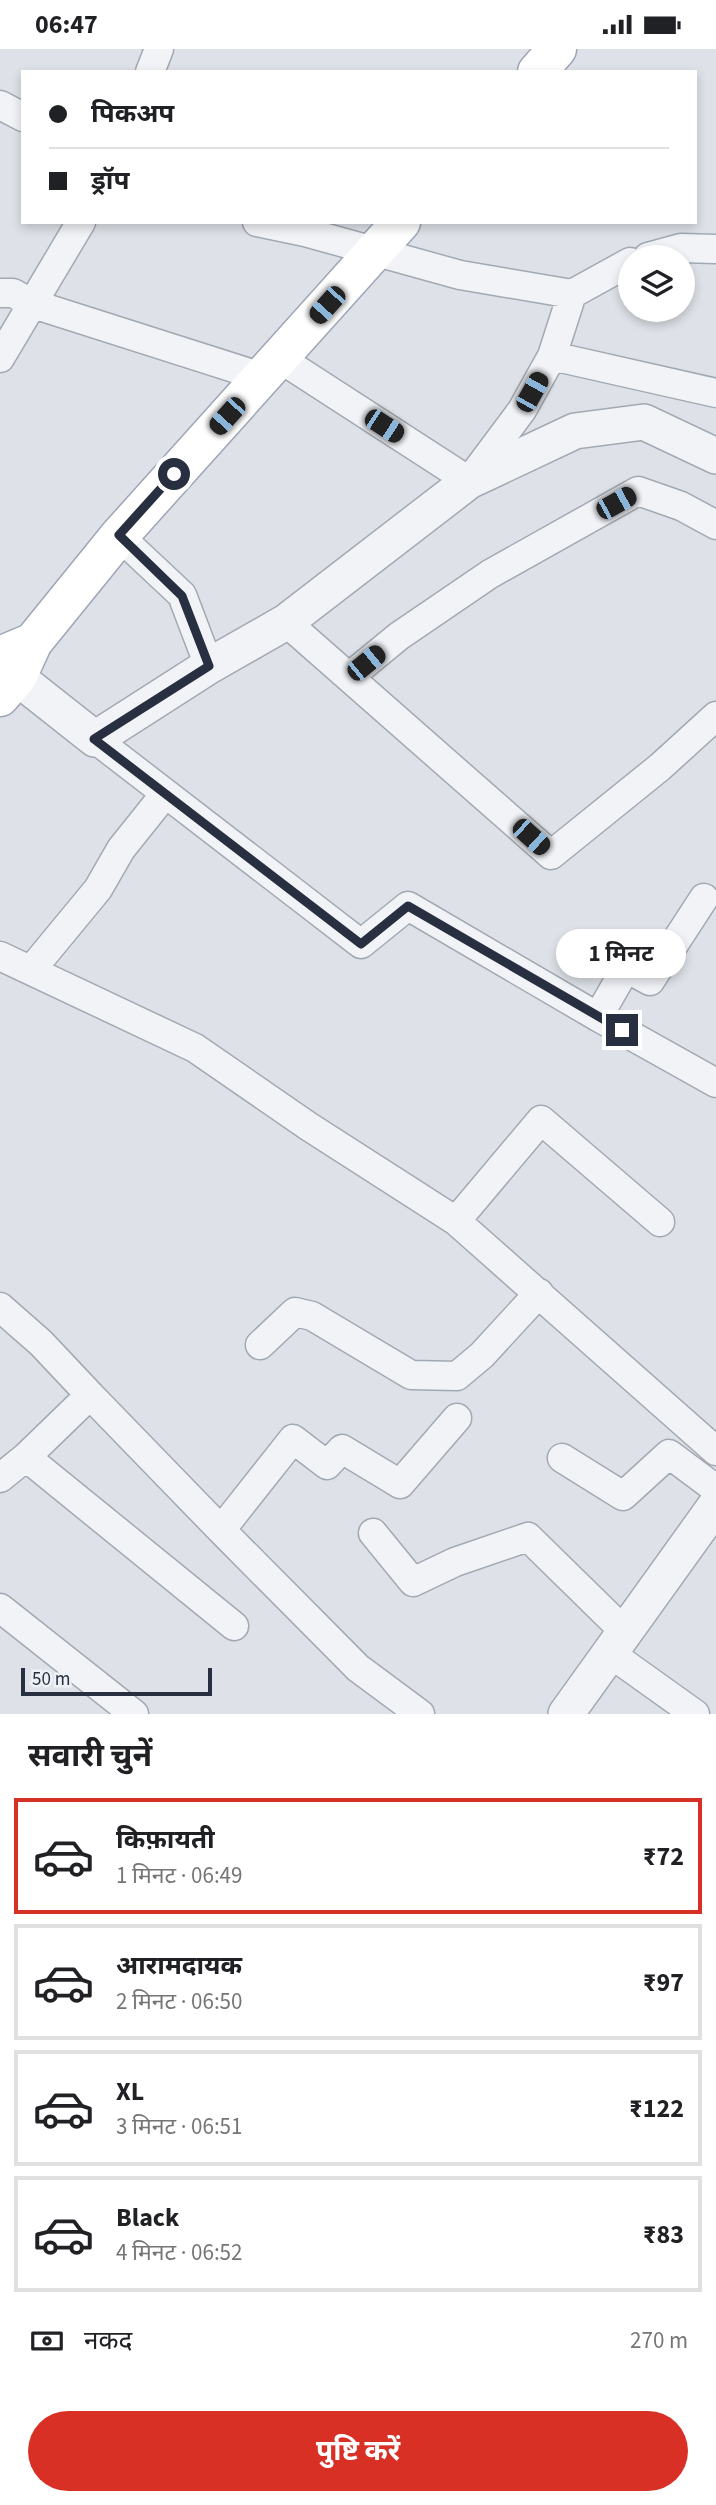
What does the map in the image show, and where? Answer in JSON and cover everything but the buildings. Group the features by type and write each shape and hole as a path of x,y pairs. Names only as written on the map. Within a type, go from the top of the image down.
{"main road":[{"path":"539,70 558,49"},
{"path":"10,667 119,535 399,224"}],"street":[{"path":"151,70 159,49"},
{"path":"0,105 21,116"},
{"path":"0,358 80,224"},
{"path":"267,224 460,275 572,294 618,269"},
{"path":"695,248 716,249"},
{"path":"0,293 13,293 33,305 270,368 469,481"},
{"path":"469,481 522,410 552,356 572,294"},
{"path":"552,356 716,393"},
{"path":"94,739 209,666 286,622 469,481 575,431 644,422 716,456"},
{"path":"349,677 399,636 490,575 638,491 681,506 716,525"},
{"path":"119,535 182,596 209,666"},
{"path":"286,622 551,855 660,767 716,716"},
{"path":"10,667 94,739 361,944 408,906 716,1083"},
{"path":"33,969 98,889 121,849 157,804"},
{"path":"598,1017 626,968 650,981 704,898"},
{"path":"0,956 33,969 195,1048 308,1126 456,1221 716,1451"},
{"path":"456,1221 541,1120 660,1222"},
{"path":"260,1345 295,1312 312,1316 411,1375 457,1376 482,1355 539,1293"},
{"path":"0,1307 41,1343 358,1668 420,1714"},
{"path":"0,1478 26,1457 90,1395"},
{"path":"221,1529 293,1439 327,1465 342,1449 400,1484 457,1418"},
{"path":"562,1458 623,1496 669,1454 716,1503 566,1714"},
{"path":"26,1457 234,1626"},
{"path":"373,1533 413,1582 455,1562 528,1537 618,1644 686,1711"},
{"path":"0,1608 134,1714"}],"route":[{"path":"174,474 119,535 182,596 209,666 94,739 361,944 408,906 622,1030"}]}
